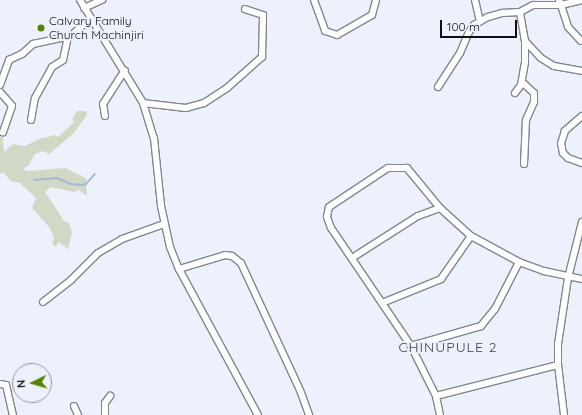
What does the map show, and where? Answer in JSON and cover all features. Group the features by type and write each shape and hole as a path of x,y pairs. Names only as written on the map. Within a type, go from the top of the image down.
{"street":[{"path":"80,0 90,18 125,70 144,103 156,144 164,224 179,269 258,415"},
{"path":"84,8 102,0"},
{"path":"314,0 326,31 337,35 372,14 376,0"},
{"path":"475,0 480,21"},
{"path":"438,87 460,53 469,32 480,21 502,13 520,12 532,5 582,0"},
{"path":"560,2 568,27 581,41"},
{"path":"144,103 186,108 204,103 227,88 262,57 263,15 245,9"},
{"path":"515,93 522,82 525,40 520,12"},
{"path":"0,85 9,60 22,54 33,44 68,37 90,18"},
{"path":"31,120 35,98 52,67 63,60 68,37"},
{"path":"525,40 541,58 554,66 582,72"},
{"path":"105,116 103,104 125,70"},
{"path":"522,82 534,93 526,120 524,164"},
{"path":"0,92 12,106 3,132"},
{"path":"582,116 565,130 561,143 563,153 568,158 582,163"},
{"path":"440,415 436,396 411,346 331,228 327,211 332,204 388,168 400,167 411,172 440,208 471,236 519,262 568,278 582,279"},
{"path":"352,258 413,219 440,208"},
{"path":"564,415 558,365 568,278 582,222"},
{"path":"43,302 71,280 98,253 122,239 164,224"},
{"path":"382,303 441,280 471,236"},
{"path":"179,269 225,255 232,256 241,263 300,390 309,415"},
{"path":"411,346 481,326 495,309 519,262"},
{"path":"436,396 558,365"},
{"path":"0,384 6,385 13,415"},
{"path":"105,415 105,403 110,396"},
{"path":"74,406 78,415"}],"green space":[{"path":"77,111 86,111 87,115 74,133 49,154 43,151 35,154 28,166 24,168 24,170 29,171 65,168 86,178 87,196 79,190 74,192 51,187 45,192 64,221 69,223 72,232 68,249 58,242 56,247 52,244 54,238 50,228 32,208 36,198 20,183 11,181 4,173 0,173 0,137 3,138 4,152 13,144 25,146 39,139 55,135 58,137 74,122 72,120"}],"waterway":[{"path":"34,180 57,178 71,184 82,185 86,184 95,174"}],"place":[{"name":"Calvary Family Church Machinjiri","path":"41,28"}],"district":[{"name":"CHINUPULE 2","path":"448,347"}]}
